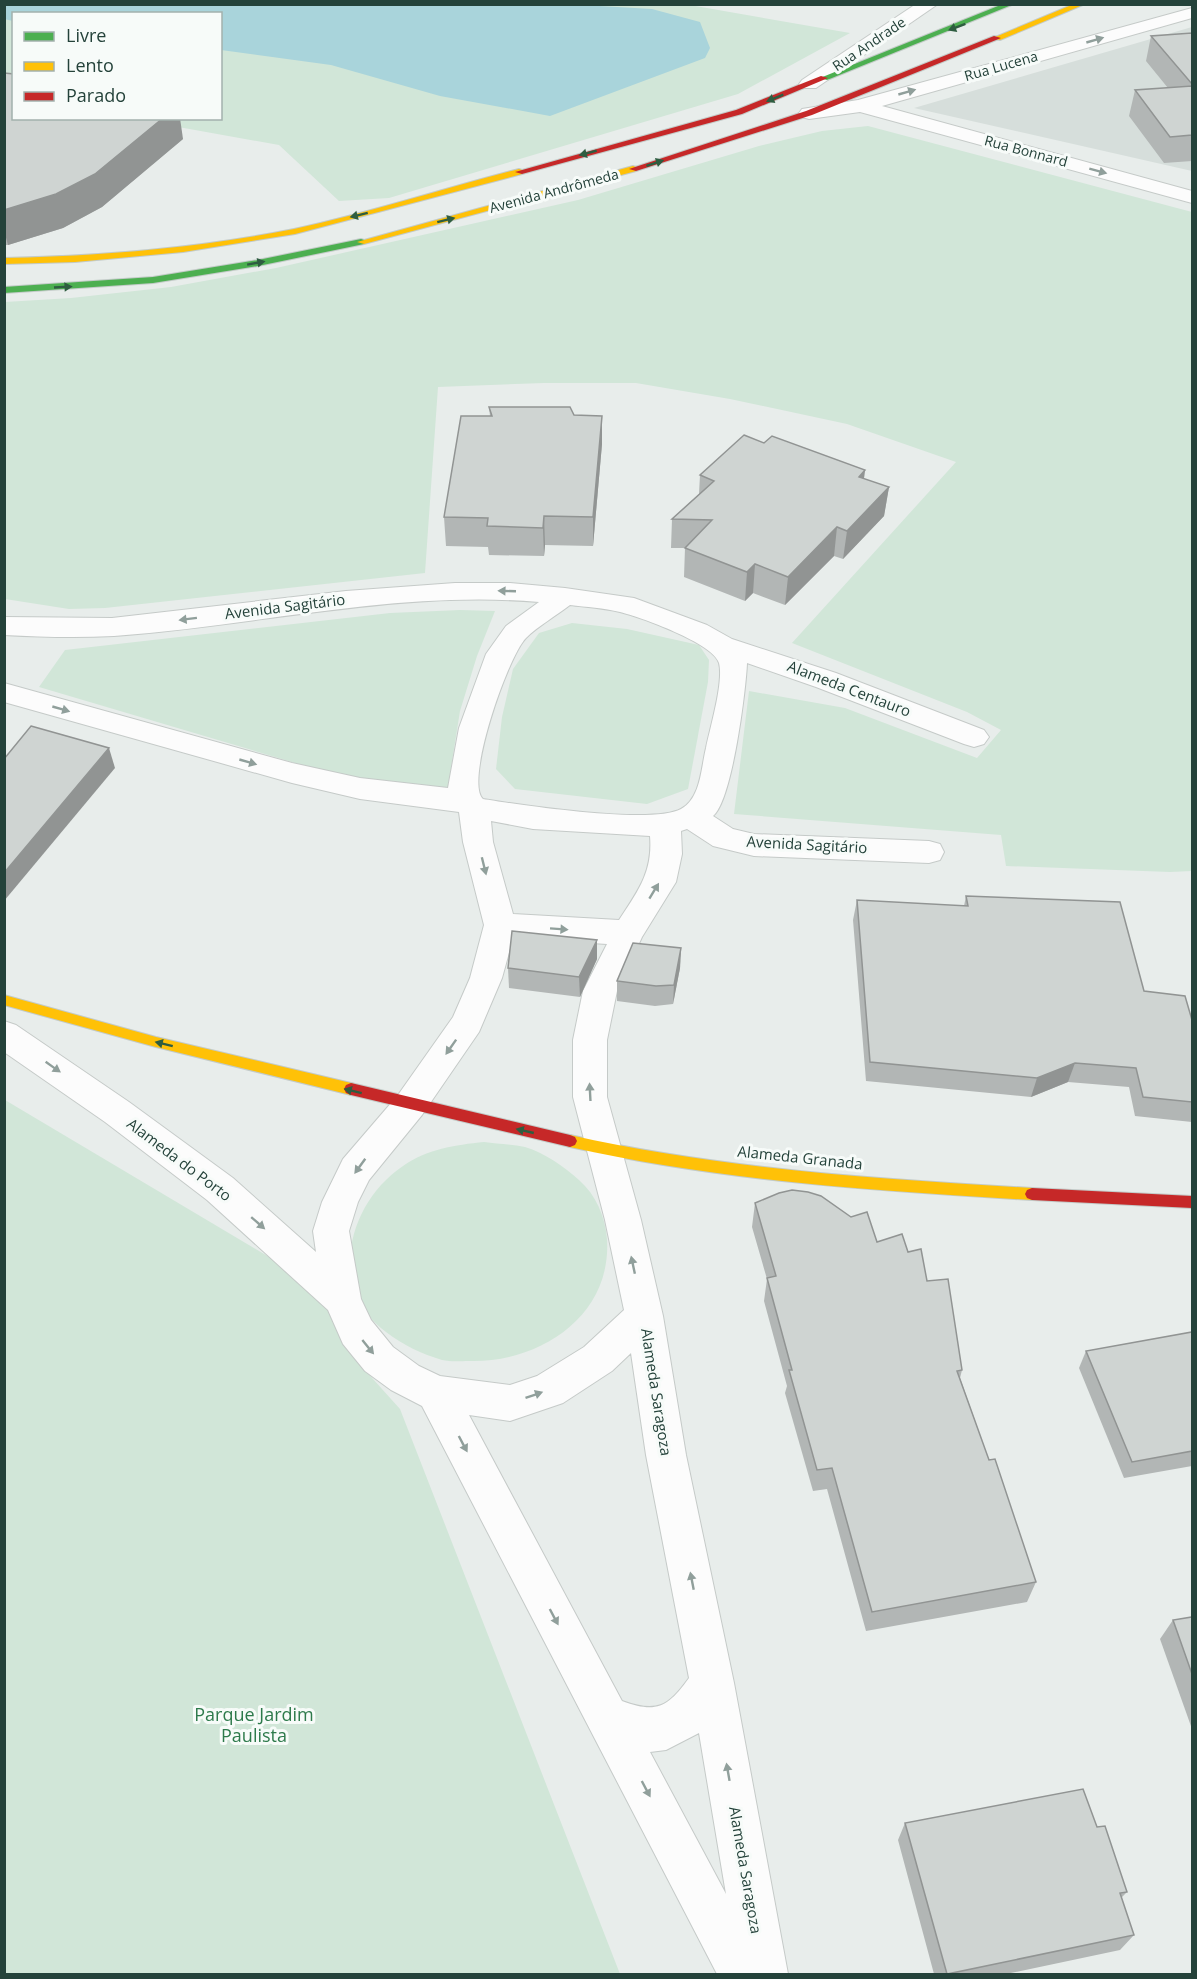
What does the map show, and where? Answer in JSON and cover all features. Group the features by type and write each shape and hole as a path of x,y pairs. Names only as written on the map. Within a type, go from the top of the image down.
{"main road":[{"name":"Avenida Andrômeda","path":"4,261 75,259 183,249 295,231 739,112 1011,4"},
{"name":"Avenida Andrômeda","path":"4,290 153,280 258,263 356,243 642,167 809,113 1082,4"},
{"path":"4,1000 156,1042 410,1105"},
{"name":"Alameda Granada","path":"410,1105 602,1149 740,1169 923,1188 1192,1202"}],"street":[{"name":"Rua Andrade","path":"809,84 929,4"},
{"name":"Rua Lucena","path":"809,113 859,106 1192,13"},
{"name":"Rua Bonnard","path":"859,106 1192,196"},
{"name":"Avenida Sagitário","path":"4,627 126,626 395,594 472,589 565,596 624,604 697,631 722,645"},
{"path":"565,596 516,632 500,654 473,728 462,785 500,925 486,978 468,1023 410,1105 356,1170 340,1202 331,1232 342,1299 357,1332 379,1359 405,1378 436,1393 510,1403 549,1390 598,1359 644,1316"},
{"path":"4,692 312,780 409,797 469,804 534,818 624,825 678,821 707,805 732,693 733,663 722,645"},
{"name":"Alameda Centauro","path":"722,645 826,680 974,737"},
{"name":"Avenida Sagitário","path":"678,821 724,838 754,845 929,852"},
{"name":"Alameda Saragoza","path":"678,821 660,882 628,933 600,991 590,1040 590,1097 602,1149 623,1220 644,1316 666,1455 712,1683 764,1974"},
{"path":"500,925 628,933"},
{"name":"Alameda do Porto","path":"4,1034 117,1112 220,1189 342,1299"},
{"name":"Alameda Saragoza","path":"436,1393 743,1974"},
{"path":"608,1718 646,1731 671,1726 696,1707 712,1683"}],"shaded area":[{"path":"1192,27 1192,171 914,108"}],"green space":[{"path":"684,4 850,33 738,94 389,198 339,201 279,145 140,120 222,120 222,12 12,12 12,96 5,95 4,5"},
{"path":"868,126 1192,212 1192,871 1006,866 1001,835 734,814 749,691 845,708 977,758 1001,730 967,712 792,643 956,462 847,424 730,399 636,383 544,383 438,387 425,573 105,608 69,609 5,599 5,302 71,298 171,287 276,268 578,200 759,146 822,131"},
{"path":"495,611 477,656 460,711 447,793 366,784 39,687 65,650 390,613"},
{"path":"572,623 627,629 699,645 709,660 708,682 688,789 647,804 515,789 496,769 502,717 513,669 539,633"},
{"name":"Parque Jardim Paulista","path":"5,1100 316,1285 332,1314 346,1349 400,1409 620,1974 5,1974"},
{"path":"484,1142 520,1146 547,1156 585,1186 599,1206 604,1222 607,1239 605,1266 598,1291 584,1312 566,1330 545,1344 521,1354 496,1359 442,1360 399,1341 367,1313 356,1292 351,1269 351,1246 358,1223 369,1201 384,1182 403,1166 412,1160 452,1146"}],"water":[{"path":"5,4 565,4 652,9 700,22 710,48 705,58 550,116 440,96 331,65 222,50 222,12 12,12 12,21 4,19"}],"building":[{"path":"1192,33 1192,84 1151,36"},
{"path":"4,73 12,74 12,120 161,120 95,174 56,194 4,210"},
{"path":"1192,86 1192,135 1170,137 1135,90"},
{"path":"489,407 570,407 574,415 602,416 593,517 544,516 543,528 487,526 488,518 444,517 461,416 492,416"},
{"path":"744,435 764,443 772,436 865,470 859,477 889,487 847,531 837,527 788,577 755,564 747,572 685,548 712,520 672,519 714,481 700,475"},
{"path":"31,726 109,748 4,873 4,759"},
{"path":"966,896 1120,902 1144,991 1185,996 1192,1020 1192,1102 1143,1097 1136,1068 1075,1063 1037,1078 870,1062 857,900 968,906"},
{"path":"512,931 597,940 579,977 508,968"},
{"path":"633,943 681,948 674,985 656,986 617,981"},
{"path":"792,1190 821,1196 851,1217 867,1212 877,1242 902,1234 908,1252 921,1249 927,1281 948,1279 962,1370 957,1371 989,1460 995,1459 1036,1582 872,1612 832,1468 817,1470 789,1370 792,1370 767,1278 776,1276 755,1203"},
{"path":"1192,1332 1192,1451 1132,1462 1086,1351"},
{"path":"1192,1617 1192,1674 1173,1620"},
{"path":"1083,1789 1097,1827 1105,1826 1127,1892 1120,1893 1134,1935 947,1974 905,1823"}],"traffic: fast":[{"path":"824,78 1011,4"},
{"path":"4,290 153,280 258,263 361,242"}],"traffic: slow":[{"path":"997,38 1082,4"},
{"path":"361,242 633,169"},
{"path":"4,261 75,259 183,249 295,231 519,172"},
{"path":"4,1000 156,1042 351,1089"},
{"path":"570,1141 617,1151 780,1174 906,1186 1032,1194"}],"traffic: jam":[{"path":"633,169 809,113 997,38"},
{"path":"519,172 739,112 824,78"},
{"path":"351,1089 570,1141"},
{"path":"1032,1194 1192,1202"}]}
